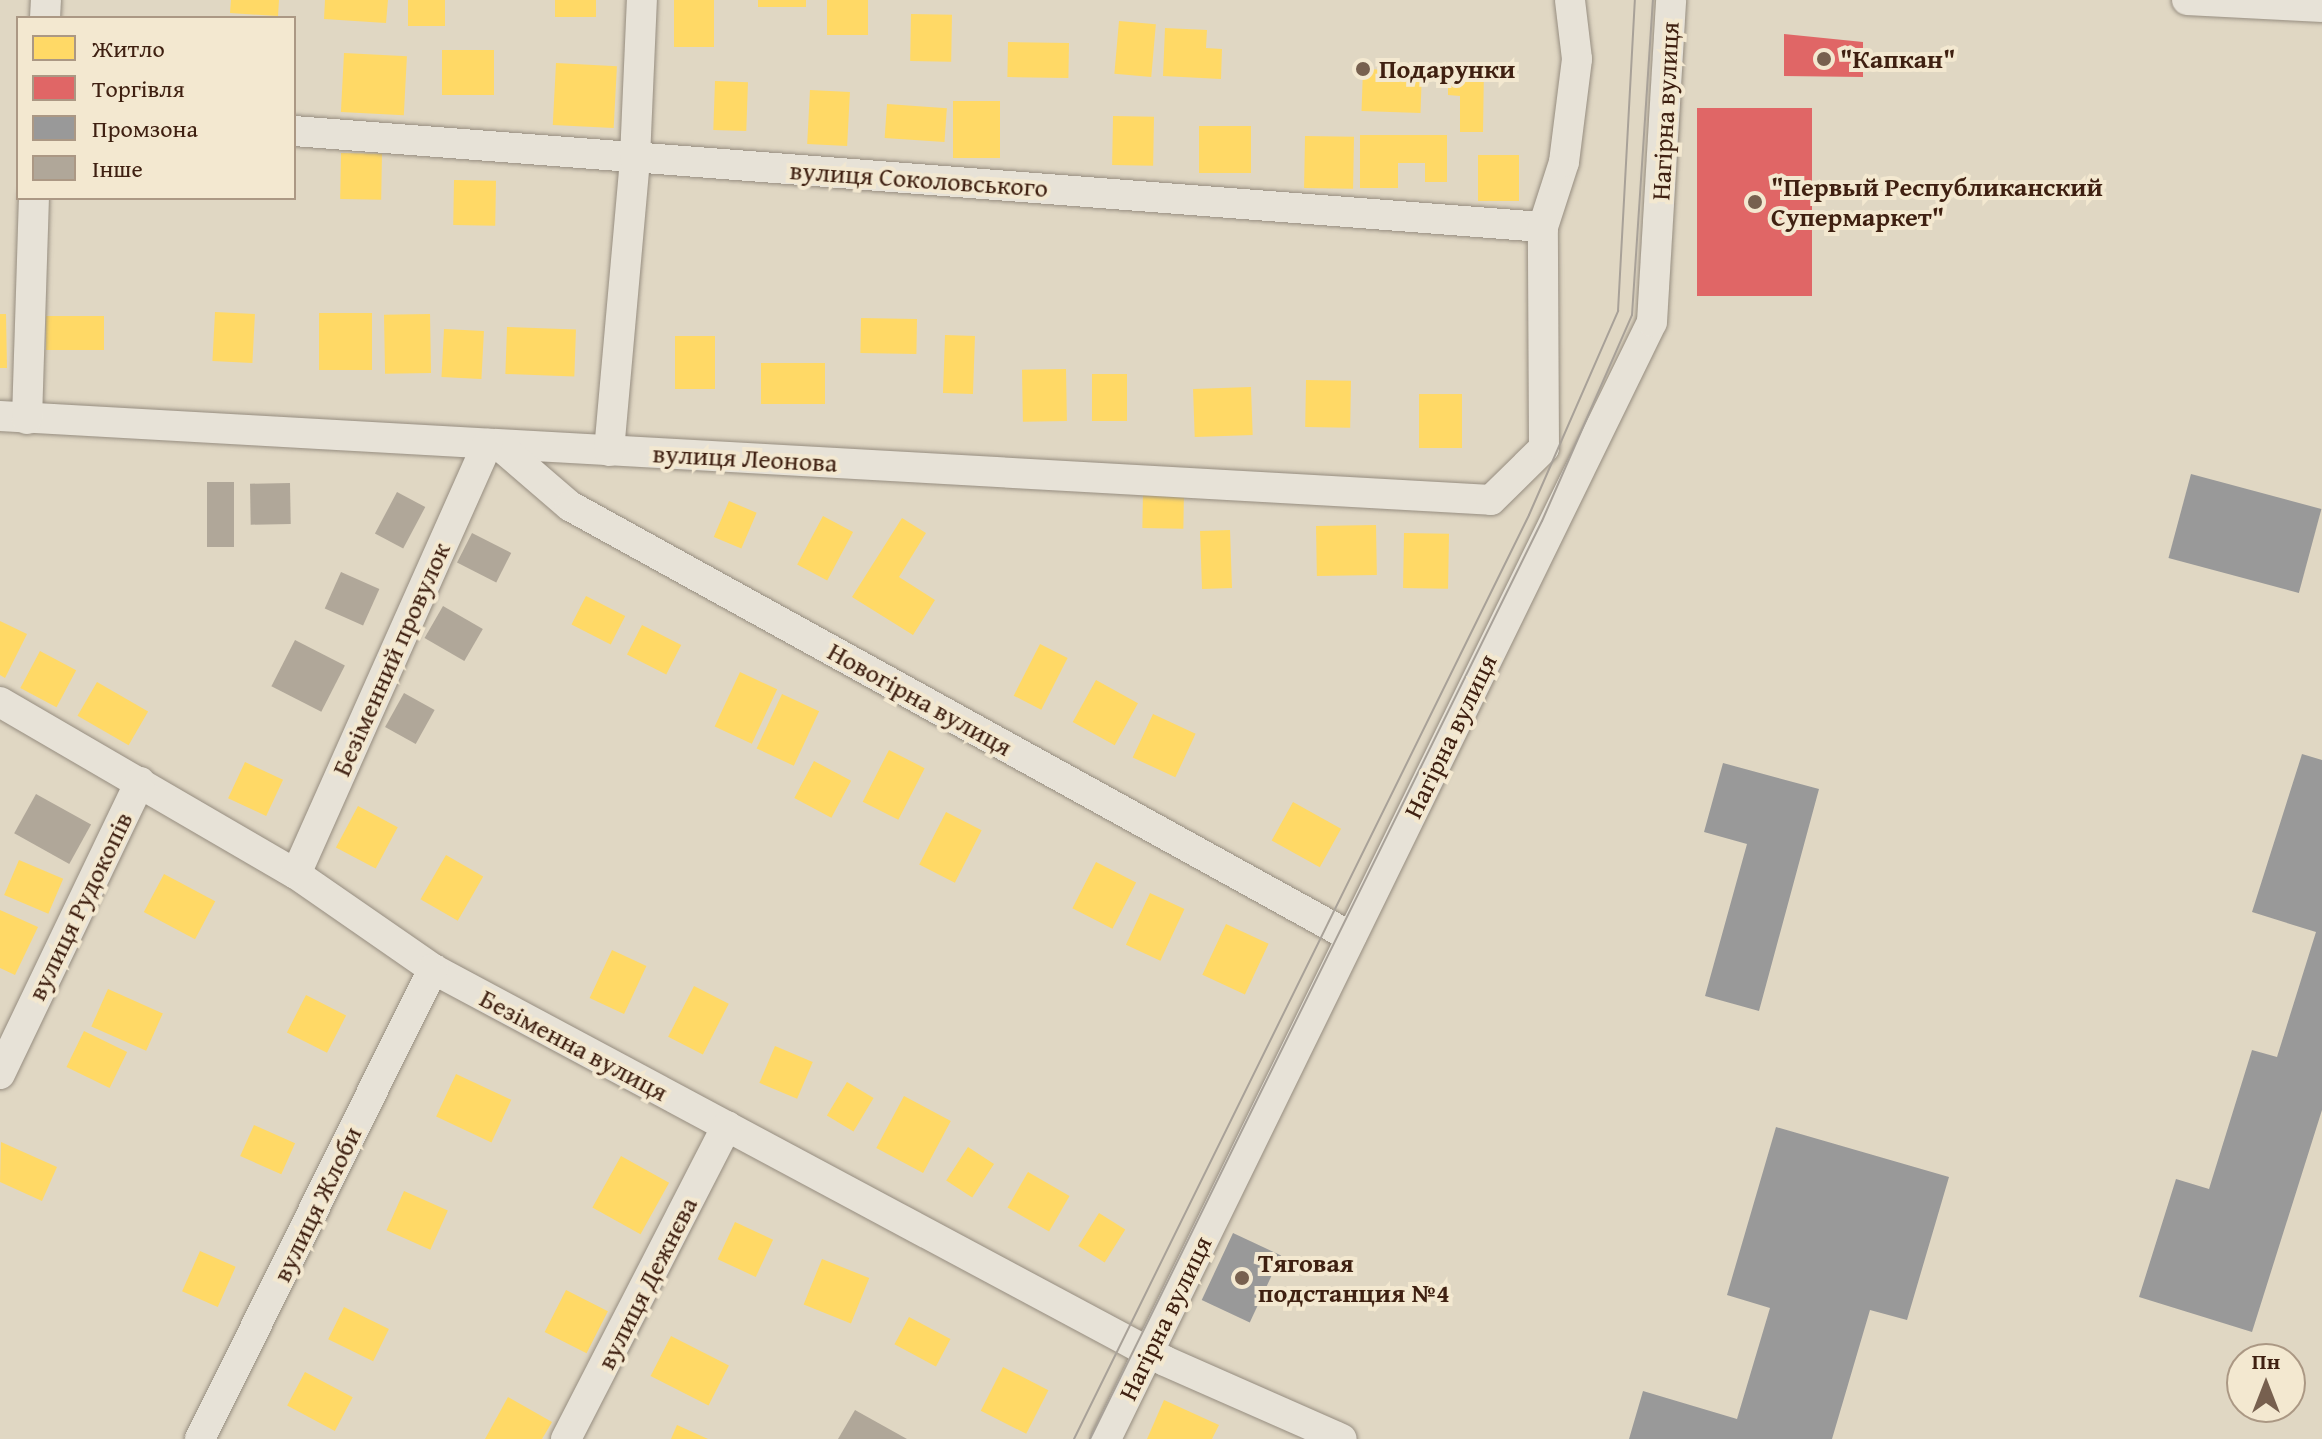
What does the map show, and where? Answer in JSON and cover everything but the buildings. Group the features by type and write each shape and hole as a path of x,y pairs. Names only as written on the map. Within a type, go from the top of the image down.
{"street":[{"path":"609,451 635,158 642,0"},
{"path":"1543,227 1564,162 1577,59 1570,0"},
{"name":"Нагірна вулиця","path":"1106,1439 1157,1356 1351,937 1652,322 1671,0"},
{"path":"2187,0 2322,7"},
{"name":"вулиця Соколовського","path":"296,131 1543,227"},
{"path":"14,417 34,200"},
{"name":"вулиця Леонова","path":"14,417 1491,500 1544,448 1543,227"},
{"name":"Новогірна вулиця","path":"493,445 570,506 1351,937"},
{"name":"Безіменний провулок","path":"296,874 493,445"},
{"name":"Безіменна вулиця","path":"0,702 296,874 433,969 1157,1356"},
{"name":"вулиця Рудокопів","path":"0,1074 140,782"},
{"name":"вулиця Жлоби","path":"200,1439 433,969"},
{"name":"вулиця Дежнєва","path":"566,1439 727,1126"},
{"name":"Нагірна вулиця","path":"1157,1356 1342,1439"}],"tram line":[{"path":"1074,1439 1529,515 1618,311 1635,0"},
{"path":"1090,1439 1542,521 1632,315 1653,0"}],"place":[{"name":"\"Капкан\"","path":"1824,59"},
{"name":"Подарунки","path":"1363,69"},
{"name":"\"Первый Республиканский Супермаркет\"","path":"1755,202"},
{"name":"Тяговая подстанция №4","path":"1242,1278"}]}
